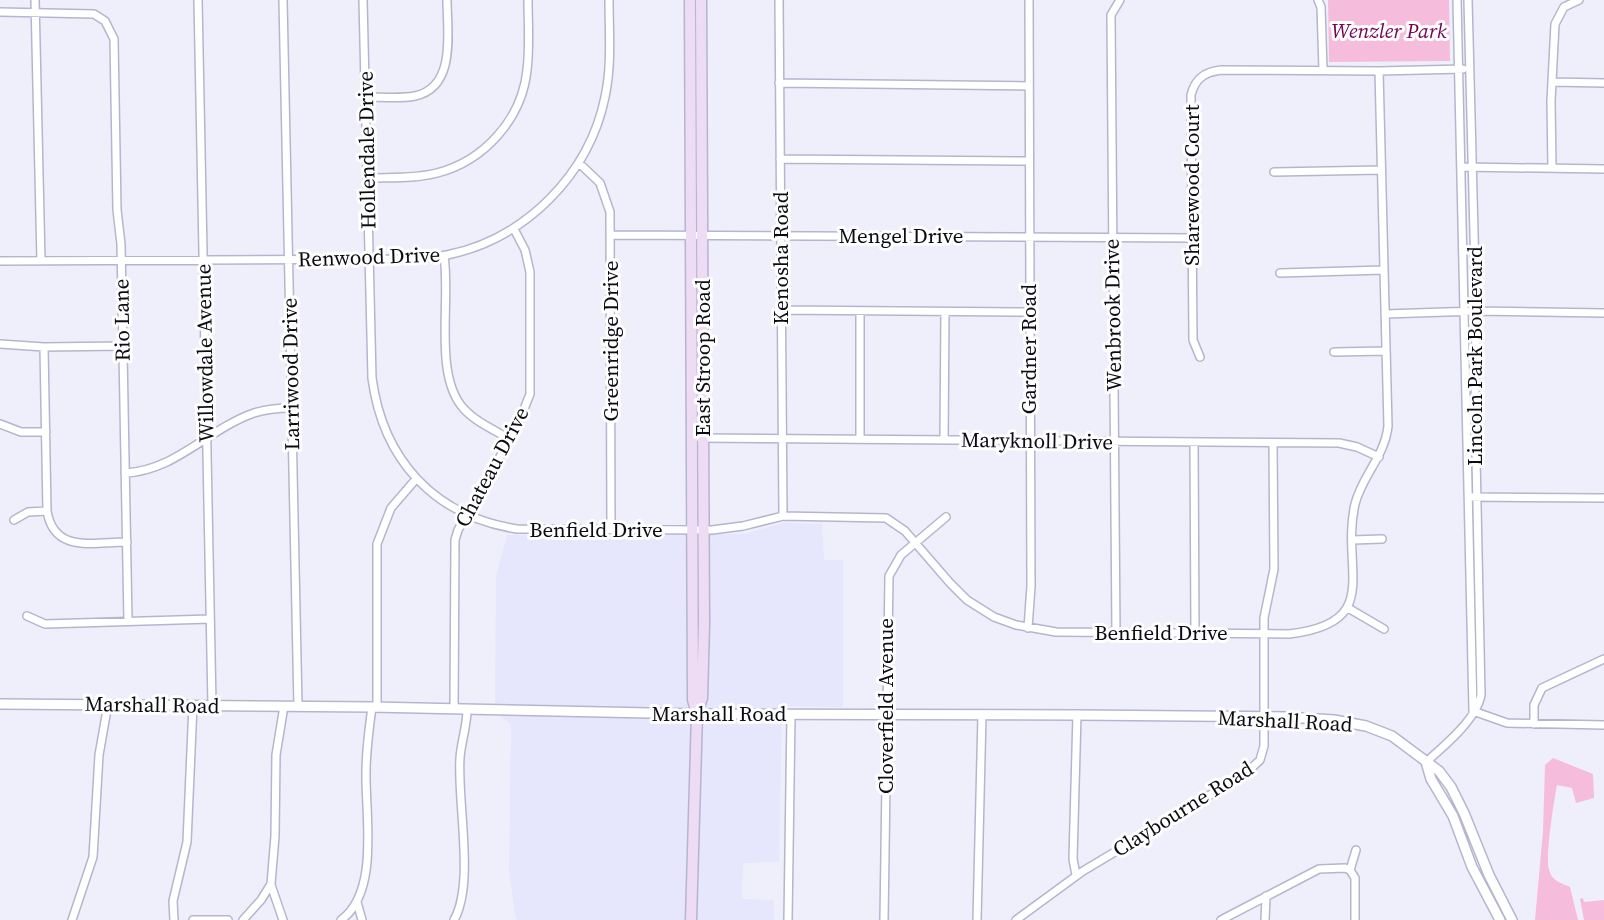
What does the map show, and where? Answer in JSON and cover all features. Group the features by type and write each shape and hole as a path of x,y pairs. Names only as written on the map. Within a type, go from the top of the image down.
{"main road":[{"name":"East Stroop Road","path":"690,0 698,235"},
{"name":"East Stroop Road","path":"691,920 697,715 693,700 698,530 701,0"}],"street":[{"path":"35,0 40,261"},
{"name":"Willowdale Avenue","path":"198,0 212,705"},
{"name":"Larriwood Drive","path":"283,0 298,706"},
{"name":"Hollendale Drive","path":"363,0 371,362 374,394 390,440 416,479 447,504 466,515"},
{"path":"366,97 414,96 428,90 440,78 447,58 447,0"},
{"path":"367,178 415,177 436,173 472,158 493,141 515,110 524,86 528,54 528,0"},
{"name":"Renwood Drive","path":"0,261 369,259 444,256 477,246 514,229 549,200 579,163 596,127 606,90 609,0"},
{"name":"Kenosha Road","path":"779,0 783,516"},
{"name":"Gardner Road","path":"1028,628 1031,586 1029,0"},
{"name":"Wenbrook Drive","path":"1116,633 1111,15 1120,0"},
{"path":"1318,0 1321,7 1323,71"},
{"name":"Lincoln Park Boulevard","path":"1426,762 1474,711 1479,702 1481,681 1465,311 1457,0"},
{"name":"Lincoln Park Boulevard","path":"1468,0 1476,311 1473,497"},
{"path":"1552,168 1555,23 1564,7 1578,0"},
{"path":"0,12 35,12"},
{"name":"Rio Lane","path":"35,12 87,13 105,21 114,39 128,621"},
{"name":"Sharewood Court","path":"1200,357 1193,340 1192,238 1191,95 1198,79 1205,74 1221,70 1471,69"},
{"path":"1379,71 1388,426 1385,445 1358,496 1353,521 1353,587 1348,608 1384,629"},
{"path":"1552,82 1604,83"},
{"path":"779,83 1029,86"},
{"path":"780,159 1029,160"},
{"name":"Greenridge Drive","path":"579,163 595,177 604,191 610,212 611,530"},
{"path":"1462,167 1604,169"},
{"path":"1274,172 1381,170"},
{"name":"Chateau Drive","path":"454,709 453,550 458,530 527,406 531,383 530,272 525,250 514,229"},
{"name":"Mengel Drive","path":"610,234 1192,238"},
{"path":"444,256 446,368 450,387 465,411 510,439"},
{"path":"1280,273 1384,271"},
{"path":"781,310 1029,312"},
{"path":"860,311 860,439"},
{"path":"1385,314 1465,311 1604,313"},
{"path":"944,312 944,440"},
{"path":"0,344 44,347 123,346"},
{"path":"44,347 47,511 52,528 62,539 68,541 127,542"},
{"path":"1334,352 1386,351"},
{"path":"125,473 154,469 255,413 292,408"},
{"path":"0,424 21,432 46,432"},
{"name":"Maryknoll Drive","path":"698,438 1339,443 1357,447 1379,457"},
{"path":"1194,442 1195,634"},
{"name":"Claybourne Road","path":"1016,920 1076,875 1256,765 1264,746 1265,607 1274,569 1273,443"},
{"path":"362,920 358,901 367,856 366,768 374,707 377,544 391,508 416,479"},
{"path":"1473,497 1604,498"},
{"path":"14,520 28,512 47,511"},
{"name":"Benfield Drive","path":"466,515 517,529 611,530 736,528 783,516 878,516 901,526 950,583 975,605 1005,621 1056,632 1264,635 1304,632 1326,627 1339,619 1348,608"},
{"name":"Cloverfield Avenue","path":"884,920 889,576 896,561 946,517"},
{"path":"1353,540 1382,539"},
{"path":"27,617 46,624 210,619"},
{"path":"1534,724 1536,697 1542,688 1604,659"},
{"name":"Marshall Road","path":"0,704 374,707 697,715 1077,715 1334,720 1366,726 1405,744 1439,771 1451,786 1489,875 1512,920"},
{"path":"72,920 93,857 99,755 108,704"},
{"path":"174,920 173,901 187,842 192,705"},
{"path":"283,920 271,884 275,836 276,755 284,706"},
{"path":"454,920 461,901 463,877 460,758 467,710"},
{"path":"1474,711 1507,723 1604,724"},
{"path":"788,920 791,715"},
{"path":"977,920 982,715"},
{"path":"1076,875 1073,859 1077,715"},
{"name":"Marshall Road","path":"1426,762 1431,779 1453,816 1472,867 1500,920"},
{"path":"1350,870 1356,850"},
{"path":"1221,920 1319,869 1345,868 1350,870 1355,878 1355,920"},
{"path":"243,920 271,884"},
{"path":"1265,920 1266,896"},
{"path":"341,920 358,901"},
{"path":"193,920 228,920"}],"shaded area":[{"path":"782,523 822,524 824,560 843,560 843,707 782,706 779,862 743,863 742,899 774,900 774,920 516,920 509,872 511,725 495,710 496,576 507,535 745,534"}],"green space":[{"name":"Wenzler Park","path":"1328,0 1449,0 1450,61 1329,62"},
{"path":"1553,758 1593,774 1594,798 1576,803 1572,788 1557,785 1549,841 1550,874 1570,887 1578,920 1535,920 1543,831 1545,765"},
{"path":"1583,898 1584,902 1604,900 1604,920 1584,920 1580,899"}]}
